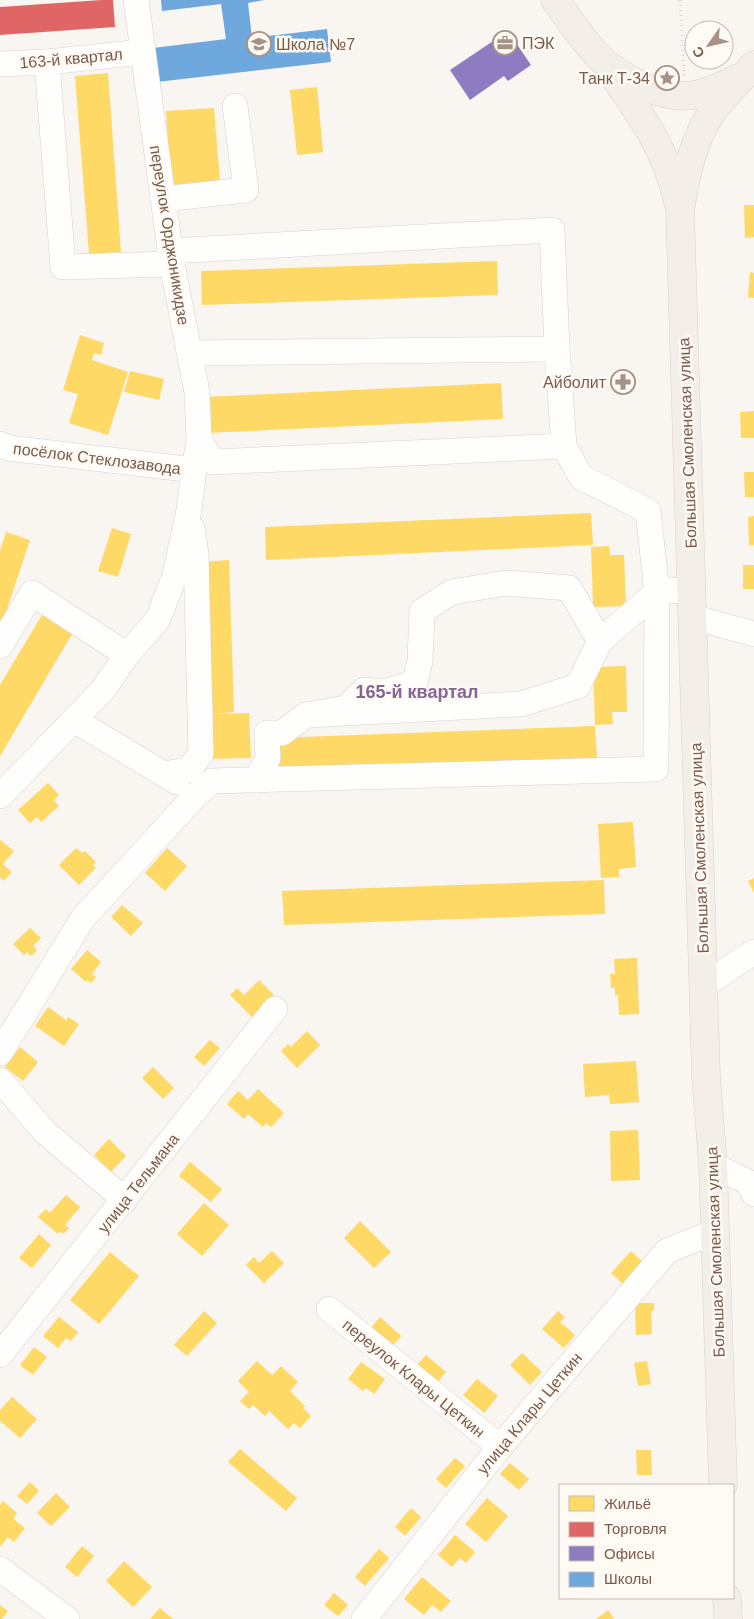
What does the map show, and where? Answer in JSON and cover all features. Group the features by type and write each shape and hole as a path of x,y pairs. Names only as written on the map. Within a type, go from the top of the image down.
{"main road":[{"path":"555,0 600,58 636,82 656,91 684,96 705,92 722,86 750,69"},
{"name":"Большая Смоленская улица","path":"600,58 653,135 673,180 680,210"},
{"name":"Большая Смоленская улица","path":"723,1484 713,1165 706,1076 680,210 686,174 693,150 703,128 716,108 750,69"},
{"path":"727,1599 728,1619"}],"street":[{"name":"переулок Орджоникидзе","path":"136,0 171,258 197,392 199,440 189,510"},
{"name":"163-й квартал","path":"0,64 47,62 142,52"},
{"path":"0,1053 83,918 197,794 212,781 656,769 657,592 648,511 582,477 564,446 557,349 552,230 63,267 47,62"},
{"path":"164,199 246,190 236,106"},
{"path":"189,353 557,349"},
{"path":"199,440 213,462 564,446"},
{"name":"посёлок Стеклозавода","path":"0,444 8,448 194,470"},
{"path":"0,796 102,691 127,655 158,618 175,575 189,510"},
{"path":"163,774 188,770 201,754 196,554 189,510"},
{"path":"256,780 268,758 267,733 282,733 306,715 346,708 364,690 384,692 415,683 420,661 422,611 452,592 506,583 569,588 600,641"},
{"path":"306,715 521,704 578,686 600,641 657,592 691,589"},
{"path":"0,646 32,593 127,655"},
{"path":"692,617 754,634"},
{"path":"74,720 197,794"},
{"path":"703,986 754,952"},
{"name":"улица Тельмана","path":"0,1356 275,1009"},
{"path":"0,1080 45,1132 125,1200"},
{"path":"713,1165 748,1182 754,1194"},
{"name":"улица Клары Цеткин","path":"364,1619 500,1447 667,1251 714,1232"},
{"name":"переулок Клары Цеткин","path":"329,1309 500,1447"},
{"path":"0,1569 67,1619"}],"path":[{"path":"680,0 684,82"}],"building: Жильё":[{"path":"108,73 121,252 89,254 75,76"},
{"path":"317,87 323,152 297,155 290,90"},
{"path":"214,108 220,182 171,186 166,111"},
{"path":"744,205 754,205 754,237 745,238"},
{"path":"497,261 498,295 202,305 201,271"},
{"path":"750,272 754,273 754,298 748,297"},
{"path":"80,335 104,343 101,355 94,353 92,360 128,372 108,435 69,423 78,394 63,390"},
{"path":"130,371 164,379 159,400 124,392"},
{"path":"501,383 503,419 206,433 205,397"},
{"path":"754,411 754,438 741,438 740,412"},
{"path":"744,472 754,472 754,497 745,497"},
{"path":"591,513 593,545 266,560 265,527"},
{"path":"754,516 754,545 749,545 748,517"},
{"path":"112,528 131,534 118,577 98,571"},
{"path":"6,532 30,540 3,621 0,620 0,551"},
{"path":"609,546 610,555 624,555 626,606 593,607 591,547"},
{"path":"229,560 234,712 214,714 249,713 251,758 207,759 200,562"},
{"path":"743,565 754,565 754,589 743,589"},
{"path":"45,610 75,629 0,756 0,685"},
{"path":"626,666 627,712 612,712 613,724 595,725 593,667"},
{"path":"595,726 597,758 276,770 275,738"},
{"path":"48,783 59,795 54,800 59,806 41,822 37,817 30,823 18,810"},
{"path":"633,822 636,867 619,869 619,877 601,878 598,824"},
{"path":"0,840 14,851 3,864 12,872 4,881 0,877"},
{"path":"76,848 82,853 85,851 96,862 93,865 96,868 79,885 59,865"},
{"path":"167,848 187,866 165,891 145,873"},
{"path":"754,878 754,893 748,881"},
{"path":"604,880 605,914 284,925 282,891"},
{"path":"122,905 143,923 131,936 111,917"},
{"path":"30,928 41,938 33,946 37,950 31,956 27,952 24,955 13,944"},
{"path":"87,950 101,962 92,974 96,977 91,983 87,980 86,982 71,969"},
{"path":"637,958 639,1014 619,1015 618,995 615,995 615,988 611,988 610,974 615,974 614,959"},
{"path":"259,980 274,995 259,1010 256,1021 230,995 237,988 244,995"},
{"path":"48,1007 66,1020 68,1017 79,1024 64,1046 35,1026"},
{"path":"307,1031 320,1045 297,1068 281,1051 288,1044 291,1047"},
{"path":"210,1040 220,1048 204,1066 194,1057"},
{"path":"20,1047 38,1062 23,1081 5,1067"},
{"path":"636,1061 639,1102 610,1104 609,1095 585,1097 583,1064"},
{"path":"153,1067 174,1088 163,1099 142,1078"},
{"path":"258,1089 284,1113 271,1127 266,1123 263,1127 248,1114 244,1119 227,1104 238,1091 248,1100"},
{"path":"638,1130 640,1180 611,1181 610,1131"},
{"path":"109,1139 126,1156 111,1172 94,1155"},
{"path":"190,1162 222,1189 211,1202 179,1176"},
{"path":"66,1195 80,1207 65,1225 69,1228 63,1234 60,1231 58,1234 38,1217 46,1209 50,1213"},
{"path":"204,1203 229,1225 202,1256 177,1234"},
{"path":"360,1221 391,1252 374,1268 344,1238"},
{"path":"39,1234 51,1245 32,1268 19,1258"},
{"path":"272,1251 284,1263 264,1283 246,1265 254,1257 259,1263"},
{"path":"631,1251 644,1263 624,1285 611,1273"},
{"path":"110,1252 139,1276 99,1324 70,1300"},
{"path":"635,1303 654,1303 654,1311 651,1311 652,1334 636,1335"},
{"path":"204,1311 217,1323 187,1356 174,1345"},
{"path":"558,1311 565,1317 560,1322 575,1335 564,1348 542,1329"},
{"path":"59,1317 78,1332 71,1341 66,1338 58,1348 43,1336"},
{"path":"380,1317 401,1336 390,1349 369,1330"},
{"path":"34,1347 47,1357 33,1375 20,1365"},
{"path":"522,1353 542,1372 530,1385 510,1365"},
{"path":"426,1355 446,1372 436,1384 416,1366"},
{"path":"257,1361 272,1375 281,1366 298,1382 290,1391 305,1406 303,1408 311,1416 300,1428 294,1423 288,1429 269,1411 265,1416 253,1405 249,1409 240,1401 249,1392 238,1381"},
{"path":"647,1361 651,1384 638,1386 634,1363"},
{"path":"361,1362 385,1379 374,1394 366,1388 363,1391 348,1379"},
{"path":"477,1379 498,1396 484,1413 463,1395"},
{"path":"12,1397 37,1419 20,1438 0,1421 0,1410"},
{"path":"240,1449 297,1498 286,1511 228,1462"},
{"path":"636,1450 651,1450 652,1475 637,1475"},
{"path":"455,1458 465,1466 446,1488 436,1479"},
{"path":"510,1463 529,1479 519,1490 500,1474"},
{"path":"30,1482 39,1491 27,1504 17,1496"},
{"path":"56,1493 70,1507 51,1526 37,1513"},
{"path":"487,1498 508,1516 486,1542 465,1524"},
{"path":"3,1501 17,1513 13,1519 25,1528 14,1542 8,1537 0,1547 0,1505"},
{"path":"411,1508 421,1517 405,1536 395,1527"},
{"path":"455,1535 475,1552 466,1563 460,1558 452,1567 438,1555"},
{"path":"82,1546 94,1556 77,1577 65,1567"},
{"path":"379,1549 389,1558 365,1586 355,1577"},
{"path":"124,1561 152,1587 133,1607 106,1581"},
{"path":"422,1577 451,1601 441,1612 432,1605 424,1615 404,1599"},
{"path":"334,1593 348,1605 338,1616 324,1605"},
{"path":"0,1605 8,1611 2,1619 0,1619"},
{"path":"160,1608 173,1619 150,1619"},
{"path":"608,1610 614,1619 596,1619"}],"building: Торговля":[{"path":"113,0 115,27 0,35 0,7"}],"building: Офисы":[{"path":"508,31 531,65 508,81 504,76 470,100 450,70"}],"building: Школы":[{"name":"Школа №7","path":"161,0 264,0 248,3 252,38 327,29 331,62 157,82 153,48 226,39 221,4 162,11"}],"place":[{"name":"ПЭК","path":"505,43"},
{"name":"Школа №7","path":"259,44"},
{"name":"Танк Т-34","path":"667,78"},
{"name":"Айболит","path":"623,382"}],"district":[{"name":"165-й квартал","path":"417,692"}]}
